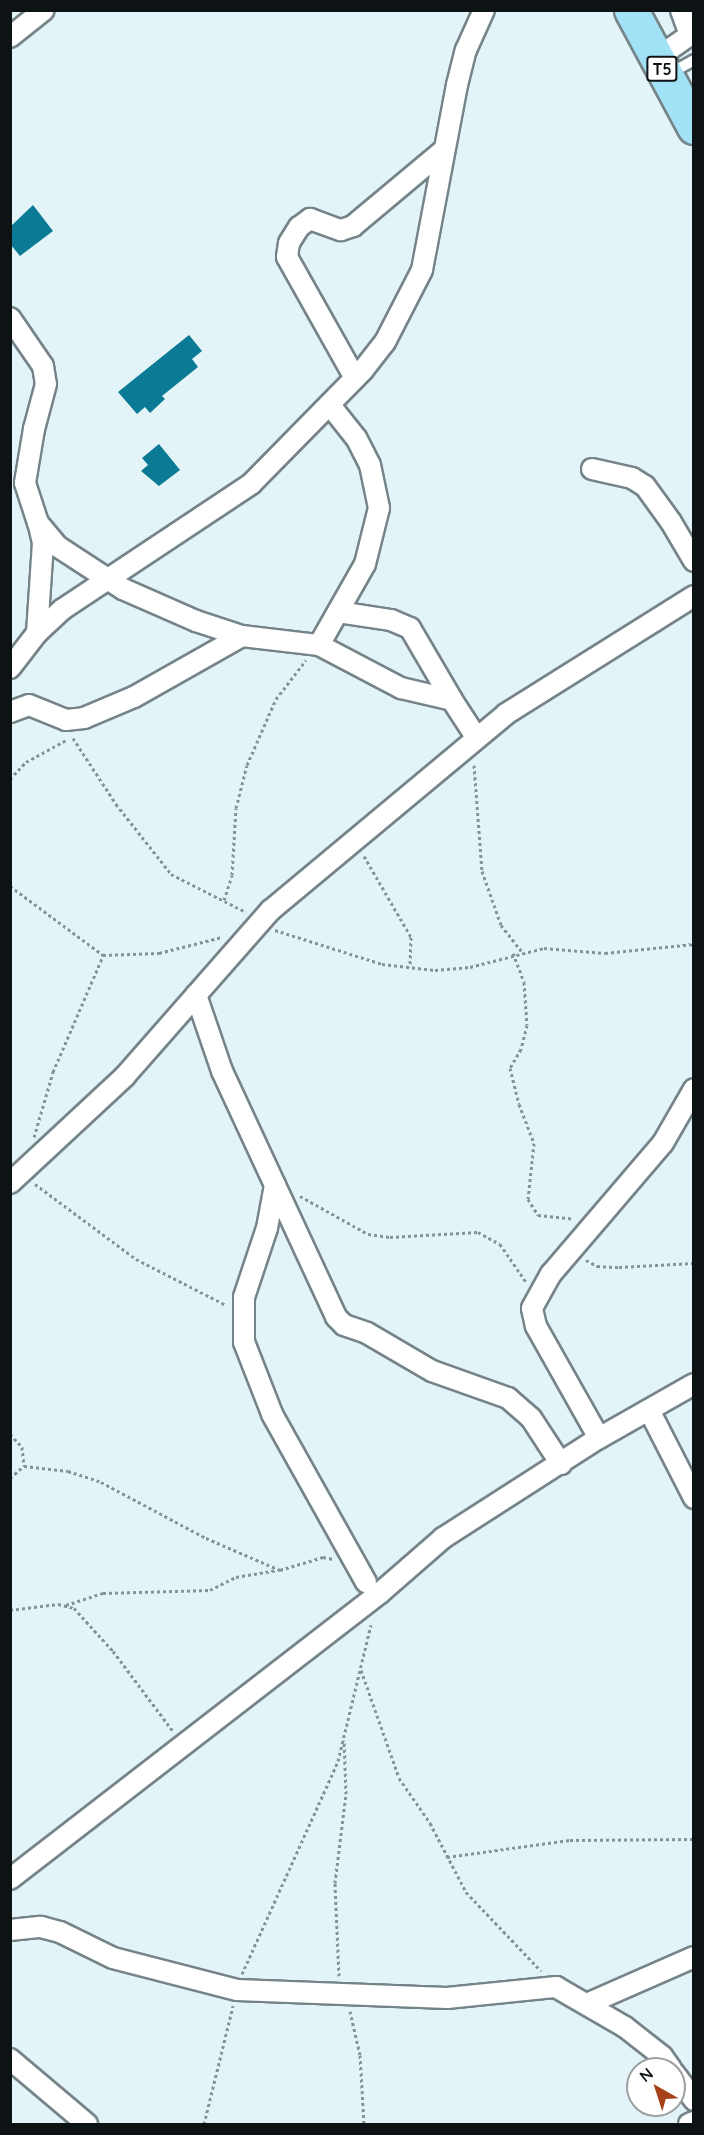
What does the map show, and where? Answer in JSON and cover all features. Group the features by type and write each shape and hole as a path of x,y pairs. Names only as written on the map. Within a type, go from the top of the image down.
{"highway":[{"name":"T5","path":"631,10 672,64 693,128"}],"street":[{"path":"10,37 44,10"},
{"path":"10,668 38,633 105,578 251,484 355,378 385,342 422,270 444,150 466,50 484,10"},
{"path":"672,64 690,35 681,10"},
{"path":"355,378 287,257 289,243 299,227 310,219 341,230 353,226 444,150"},
{"path":"10,318 36,351 46,384 25,471 30,505 43,543 38,633"},
{"path":"319,645 364,564 379,508 370,465 356,438 329,404"},
{"path":"592,469 632,478 645,486 672,522 693,561"},
{"path":"38,523 57,546 105,578 196,621 242,636 319,645 401,688 452,700"},
{"path":"21,1173 91,1110 196,995 256,924 473,740 533,695 693,596"},
{"path":"338,612 391,620 410,628 473,740"},
{"path":"10,712 34,706 69,728 110,709 242,636"},
{"path":"196,995 222,1071 342,1323 432,1371 508,1398 526,1411 561,1464"},
{"path":"600,1438 536,1326 532,1308 535,1296 663,1143 693,1089"},
{"path":"275,1185 267,1228 242,1312 244,1342 266,1402 373,1587"},
{"path":"10,1878 182,1744 373,1587 450,1533 600,1438 693,1384"},
{"path":"649,1410 693,1498"},
{"path":"10,1930 41,1927 113,1958 237,1990 344,1992 447,1998 556,1988 587,2004 647,2043 660,2057"},
{"path":"587,2004 693,1957"},
{"path":"10,2059 87,2124"},
{"path":"689,2124 693,2122"}],"path":[{"path":"224,900 232,875 236,808 248,765 280,693 319,645"},
{"path":"10,779 26,762 69,728 116,804 171,874 224,900 256,924 382,964 410,967 470,967 521,951 558,947 605,953 693,944"},
{"path":"473,740 482,871 501,925 521,951"},
{"path":"355,840 411,937 410,967"},
{"path":"10,886 103,955 178,949 256,924"},
{"path":"513,953 524,982 527,1024 521,1049 510,1068 519,1104 534,1143 528,1199 538,1215 563,1215 591,1230"},
{"path":"103,955 53,1072 21,1173 136,1259 242,1312"},
{"path":"275,1185 368,1234 390,1237 478,1232 490,1236 500,1244 535,1296"},
{"path":"571,1252 597,1266 693,1263"},
{"path":"10,1434 22,1447 24,1466"},
{"path":"10,1478 24,1466 68,1471 101,1482 206,1538 280,1569"},
{"path":"10,1610 66,1605 103,1593 207,1590 236,1576 328,1558 373,1587 361,1668 338,1761 256,1935 237,1990 204,2124"},
{"path":"66,1605 79,1612 98,1633 182,1744"},
{"path":"361,1668 399,1778 430,1823 477,1907 556,1988"},
{"path":"344,1735 346,1794 334,1925 335,1955 360,2055 364,2124"},
{"path":"447,1857 570,1840 693,1839"}],"building":[{"path":"33,205 53,231 20,256 10,244 10,227"},
{"path":"189,335 202,351 192,359 198,367 162,396 165,399 150,413 145,407 137,414 118,392"},
{"path":"159,444 180,470 159,486 141,471 148,465 142,458"}]}
